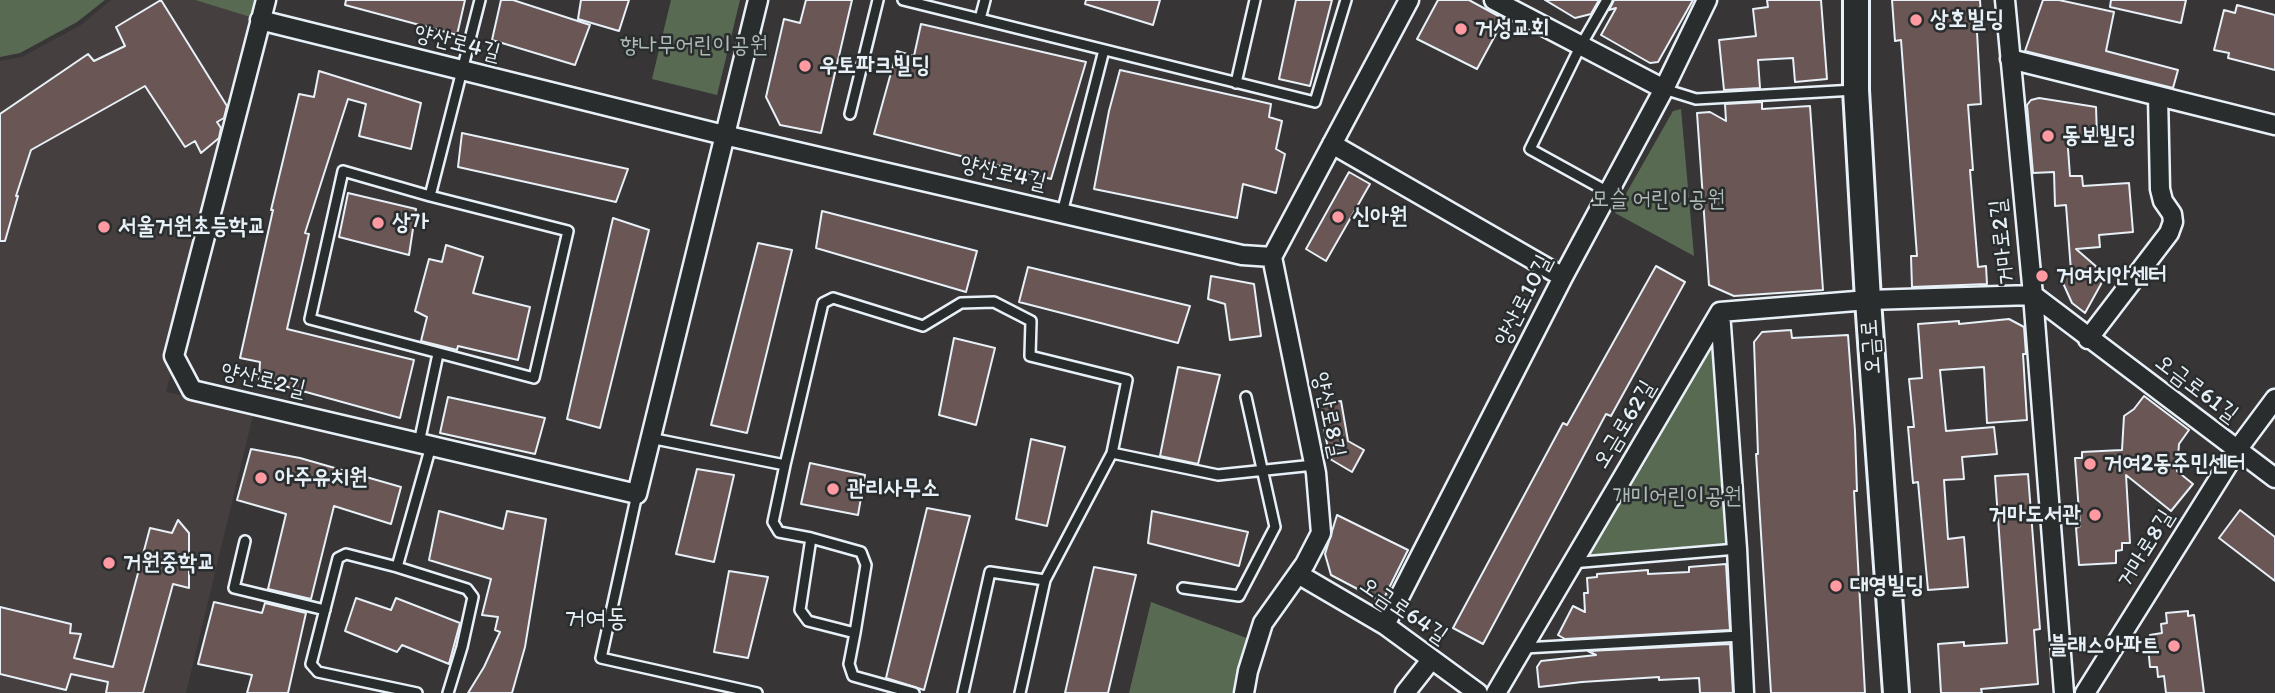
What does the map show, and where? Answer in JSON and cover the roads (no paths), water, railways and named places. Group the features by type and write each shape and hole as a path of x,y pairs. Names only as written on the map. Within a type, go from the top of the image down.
{"main road":[{"name":"오금로","path":"1856,0 1856,90 1868,300 1896,693"}],"street":[{"name":"양산로2길","path":"266,0 174,356 192,390 637,494"},
{"path":"637,494 758,0"},
{"path":"1272,257 1409,0"},
{"path":"1494,0 1520,7 1580,47 1664,89"},
{"name":"양산로10길","path":"1385,625 1563,277 1664,89 1707,0"},
{"name":"거마로2길","path":"2005,0 2033,295 2064,693"},
{"name":"양산로4길","path":"260,20 724,135 1241,255 1272,257"},
{"path":"2010,59 2275,125"},
{"path":"2088,339 2169,233 2173,222 2160,189 2158,96"},
{"path":"1332,144 1563,277"},
{"name":"양산로8길","path":"1244,693 1263,623 1306,564 1321,533 1314,465 1272,257"},
{"path":"1744,693 1720,312 1868,300 2033,295"},
{"name":"오금로61길","path":"2033,295 2275,478"},
{"name":"오금로62길","path":"1496,693 1720,312"},
{"name":"거마로8길","path":"2085,693 2238,450 2275,399"},
{"name":"오금로64길","path":"1298,574 1385,625 1478,693"},
{"path":"1405,693 1431,660"}],"lane":[{"path":"430,196 480,0"},
{"path":"850,114 878,0"},
{"path":"903,0 1315,102 1346,0"},
{"path":"980,19 985,0"},
{"path":"1236,83 1255,0"},
{"path":"1607,0 1580,47 1530,149 1608,192"},
{"path":"1062,213 1104,50"},
{"path":"1664,89 1696,99 1856,90"},
{"path":"343,171 430,196 568,231 534,377 310,319 343,171"},
{"path":"914,693 853,676 849,664 866,565 861,552 779,532 773,522 822,303 833,298 923,326 961,303 994,302 1031,321 1030,356 1127,380 1112,453 1045,580 1020,693"},
{"path":"397,566 425,444 438,354"},
{"path":"1183,588 1239,596 1275,527 1246,397"},
{"path":"650,438 785,465"},
{"path":"1112,453 1218,475 1314,465"},
{"path":"637,494 601,658 757,693"},
{"path":"811,538 800,610 808,621 855,633"},
{"path":"245,541 234,588 325,610"},
{"path":"1571,563 1737,549"},
{"path":"417,693 318,672 311,664 338,558 346,554 397,566 467,589 472,597 462,647 448,693"},
{"path":"963,693 990,572 1045,580"},
{"path":"1522,648 1741,636"}],"place":[{"name":"상호빌딩","path":"1916,20"},
{"name":"거성교회","path":"1461,29"},
{"name":"우토파크빌딩","path":"805,66"},
{"name":"동보빌딩","path":"2048,136"},
{"name":"신아원","path":"1338,217"},
{"name":"상가","path":"378,223"},
{"name":"서울거원초등학교","path":"104,227"},
{"name":"거여치안센터","path":"2042,276"},
{"name":"거여2동주민센터","path":"2090,464"},
{"name":"아주유치원","path":"261,478"},
{"name":"관리사무소","path":"833,489"},
{"name":"거마도서관","path":"2095,515"},
{"name":"거원중학교","path":"109,563"},
{"name":"대영빌딩","path":"1836,586"},
{"name":"블래스아파트","path":"2174,646"}],"district":[{"name":"거여동","path":"596,619"}],"park label":[{"name":"향나무어린이공원","path":"694,46"},
{"name":"모슬 어린이공원","path":"1658,200"},
{"name":"개미어린이공원","path":"1677,497"}]}
